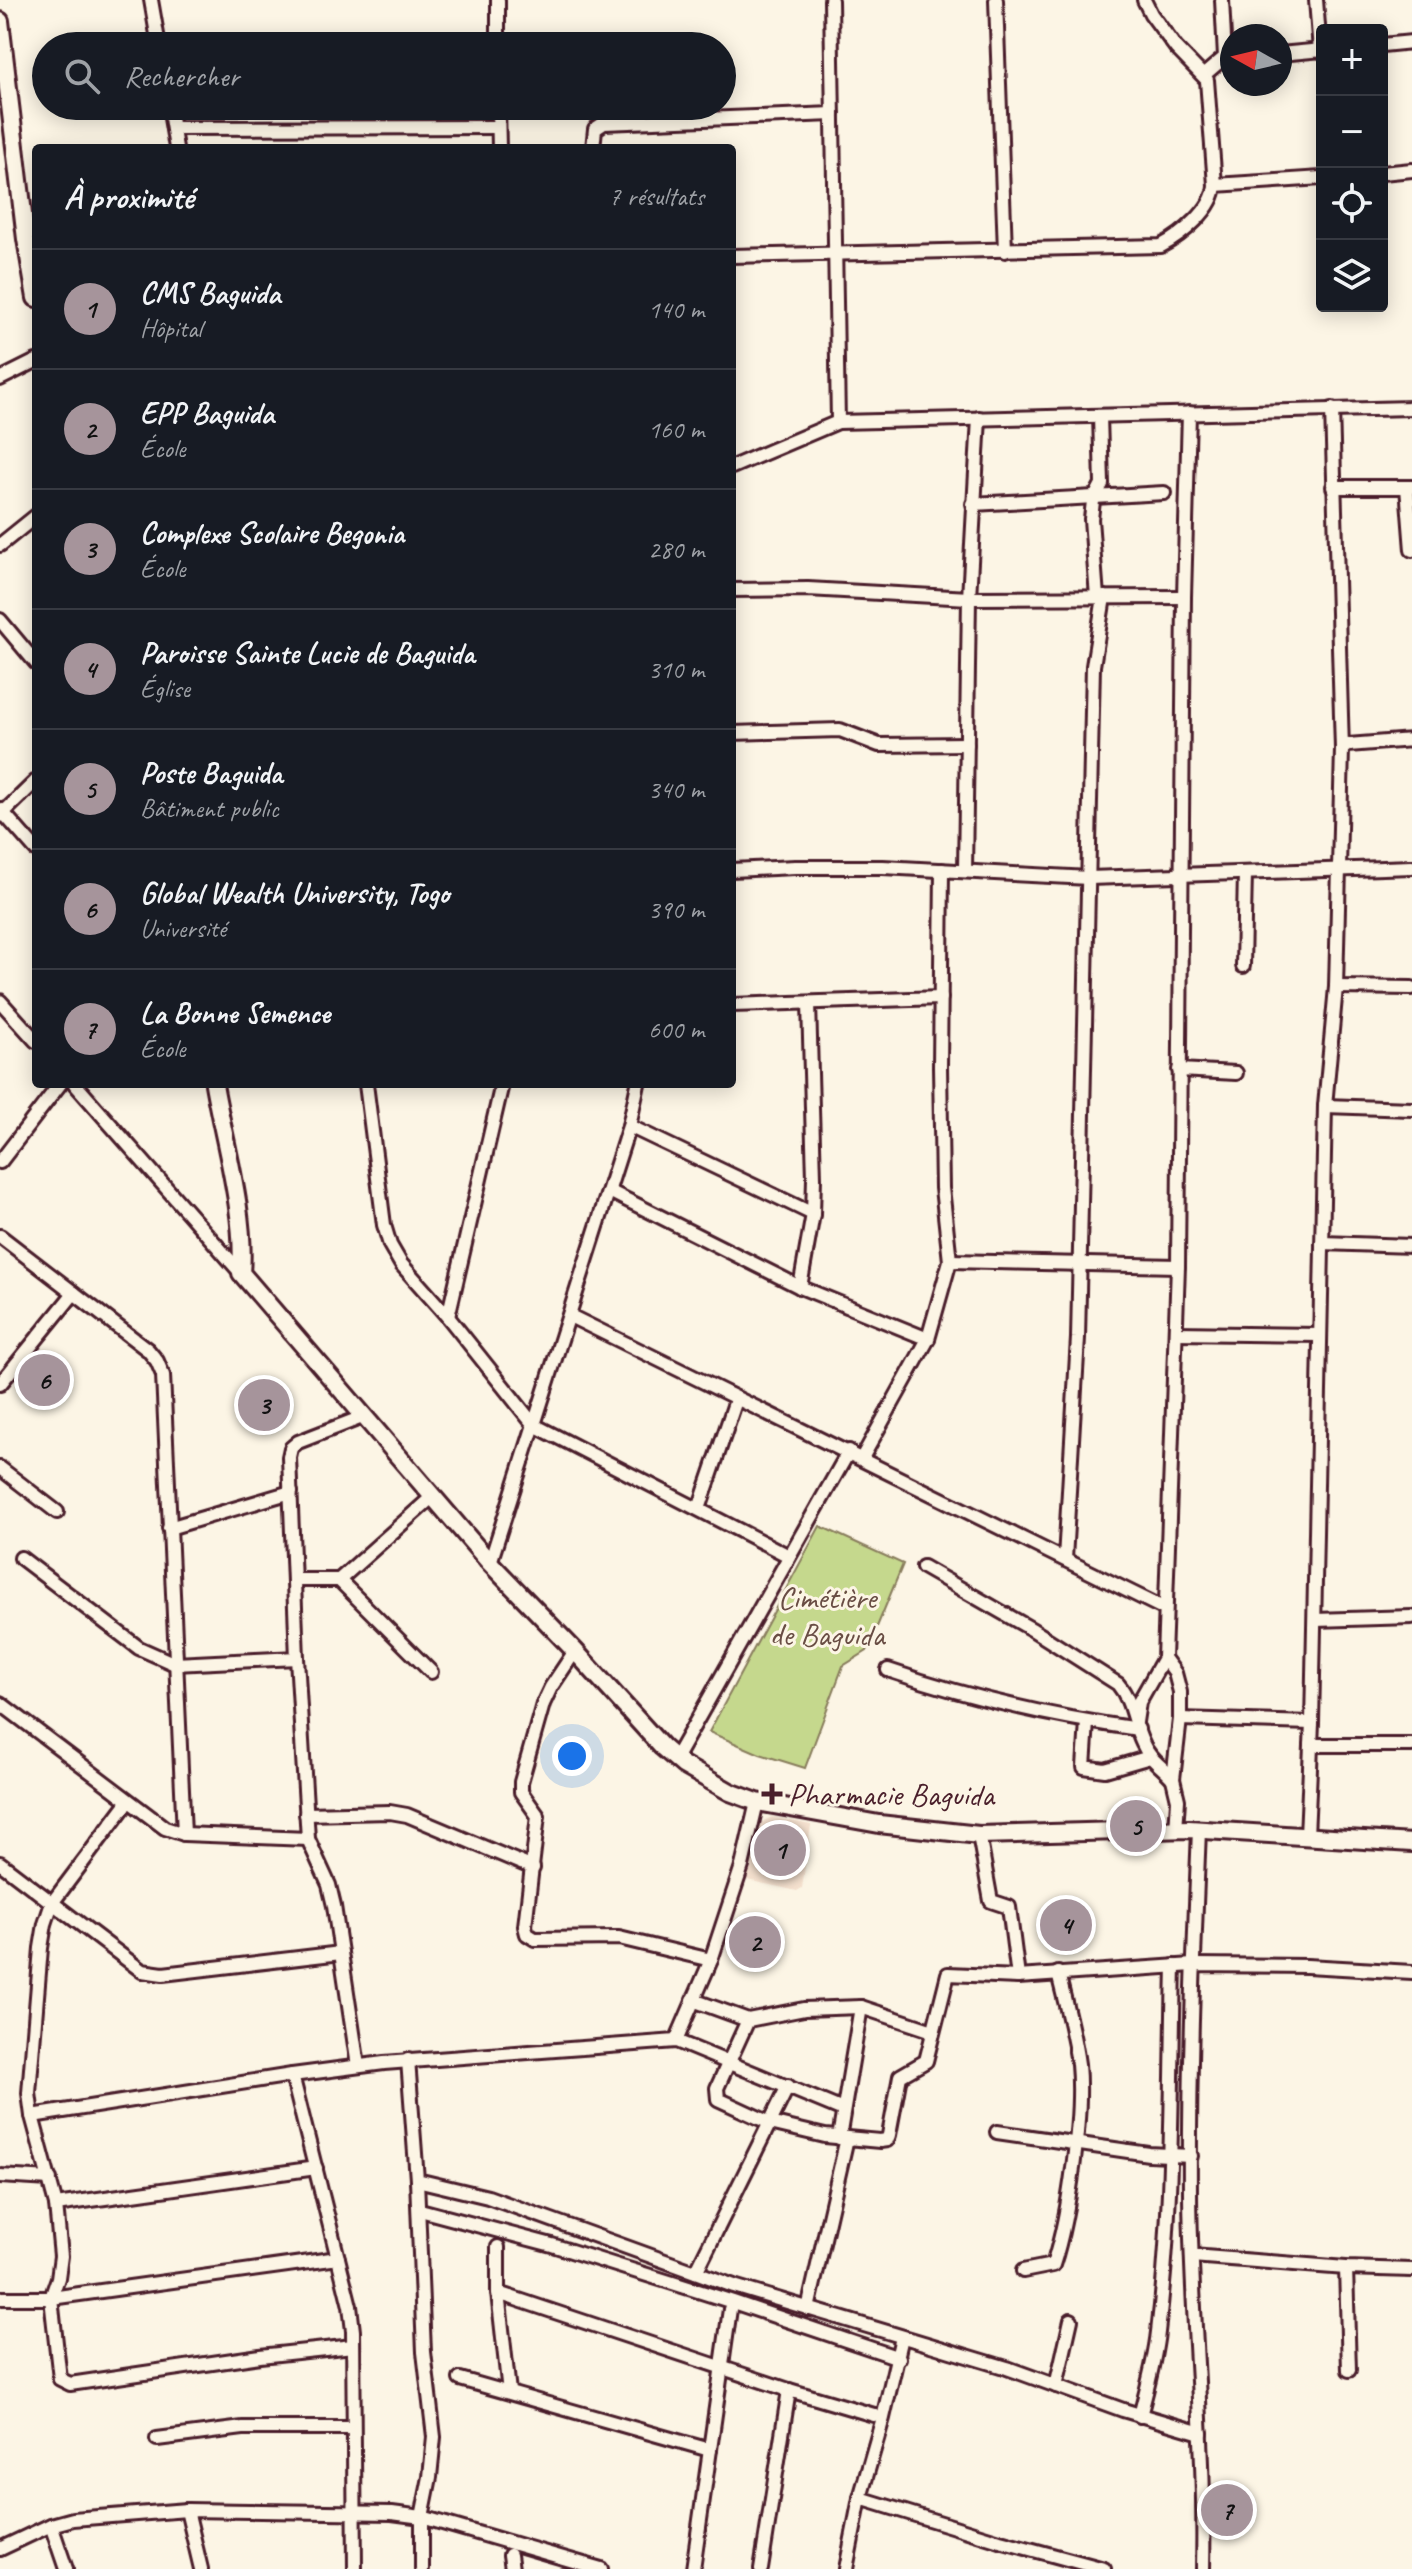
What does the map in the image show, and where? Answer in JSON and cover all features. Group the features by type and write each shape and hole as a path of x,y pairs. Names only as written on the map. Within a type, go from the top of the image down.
{"street":[{"path":"151,0 157,32"},
{"path":"498,0 498,32"},
{"path":"831,0 838,422"},
{"path":"996,0 1005,251"},
{"path":"736,256 1161,246 1178,235 1211,202 1215,185 1209,86 1204,75 1169,39 1144,0"},
{"path":"1222,0 1225,24"},
{"path":"1316,0 1318,24"},
{"path":"0,21 32,257"},
{"path":"1388,44 1412,42"},
{"path":"1292,53 1316,50"},
{"path":"1204,75 1220,62"},
{"path":"736,118 833,114"},
{"path":"172,120 175,144"},
{"path":"498,120 499,144"},
{"path":"593,144 595,129 604,123 680,120"},
{"path":"173,128 498,127"},
{"path":"1388,172 1412,170"},
{"path":"1215,185 1316,178"},
{"path":"0,379 32,363"},
{"path":"736,465 838,422 1412,408"},
{"path":"1307,1836 1315,1620 1325,1106 1336,987 1342,749 1332,409"},
{"path":"1137,1726 1139,1702 1164,1658 1178,1266 1184,597 1189,413"},
{"path":"1065,1559 1078,1338 1093,666 1101,597 1091,519 1102,481 1100,416"},
{"path":"965,871 969,598 979,418"},
{"path":"1333,487 1410,487 1412,550"},
{"path":"973,504 1164,493"},
{"path":"0,545 32,519"},
{"path":"736,590 808,589 969,598 1184,597"},
{"path":"0,620 32,658"},
{"path":"736,733 840,730 879,745 967,744"},
{"path":"1342,749 1348,745 1412,740"},
{"path":"32,785 1,812 32,846"},
{"path":"736,870 795,867 942,870 1089,878 1412,867"},
{"path":"862,1458 928,1339 950,1261 942,1188 942,870"},
{"path":"1243,966 1245,873"},
{"path":"1336,987 1412,988"},
{"path":"736,1005 941,998"},
{"path":"0,1001 32,1034"},
{"path":"800,1287 813,1214 809,1003"},
{"path":"1179,1070 1236,1073"},
{"path":"0,1162 57,1088"},
{"path":"79,1088 490,1563 675,1759 730,1792 757,1802 879,1824 979,1835 1199,1830 1412,1843"},
{"path":"215,1088 240,1224 243,1250 241,1273"},
{"path":"367,1088 384,1225 390,1245 401,1264 448,1317 534,1425 789,1556"},
{"path":"448,1317 501,1088"},
{"path":"490,1563 609,1191 637,1088"},
{"path":"1325,1106 1412,1109"},
{"path":"629,1126 813,1214"},
{"path":"609,1191 800,1287 928,1339"},
{"path":"0,1236 148,1350 163,1375 184,1834"},
{"path":"1322,1243 1412,1246"},
{"path":"950,1261 1178,1266"},
{"path":"0,1384 74,1293"},
{"path":"570,1316 1165,1609"},
{"path":"1176,1333 1320,1335"},
{"path":"699,1509 736,1400"},
{"path":"358,2066 329,1885 308,1839 289,1457 291,1448 298,1442 365,1416"},
{"path":"675,1759 849,1451"},
{"path":"0,1468 57,1512"},
{"path":"169,1528 291,1492"},
{"path":"295,1580 339,1580 432,1497"},
{"path":"21,1558 139,1648 175,1664 297,1658"},
{"path":"923,1567 1033,1630 1118,1684 1127,1694 1150,1757 1173,1779"},
{"path":"339,1580 431,1672"},
{"path":"1315,1620 1412,1617"},
{"path":"575,1651 543,1704 521,1782 521,1792 538,1816 525,1926 527,1934 535,1939 619,1938 711,1960"},
{"path":"1164,1658 1175,1673 1180,1692 1173,1779 1178,1800 1176,1830"},
{"path":"888,1670 951,1692 1087,1722 1137,1726"},
{"path":"0,1703 165,1828 184,1834 308,1839"},
{"path":"1180,1719 1312,1723"},
{"path":"1087,1722 1084,1767 1105,1770 1150,1757"},
{"path":"1311,1745 1412,1745"},
{"path":"128,1802 52,1903 41,1948 29,2093 32,2116 56,2205 61,2256 51,2298 60,2379 70,2384 260,2356 353,2346"},
{"path":"676,2041 711,1960 742,1866 757,1802"},
{"path":"306,1814 390,1812 407,1815 533,1868"},
{"path":"1199,1830 1193,1965 1191,2156 1192,2256 1204,2484 1203,2569"},
{"path":"979,1835 991,1901 1009,1907 1018,1977"},
{"path":"0,1863 142,1971 163,1974 341,1953"},
{"path":"748,2020 717,2088 718,2099 770,2123 843,2138 887,2140 897,2083 905,2071 926,2061 948,1974 1018,1977 1193,1965 1307,1966 1412,1972"},
{"path":"1140,2416 1158,2335 1170,2155 1174,1966"},
{"path":"1023,2271 1053,2265 1062,2232 1075,2142 1077,2061 1058,1973"},
{"path":"693,2000 748,2020 804,2009 861,2007 933,2031"},
{"path":"808,2309 843,2138 843,2110 861,2007"},
{"path":"32,2116 408,2060 676,2041 843,2110"},
{"path":"408,2060 420,2210 424,2352 434,2437 422,2517 422,2569"},
{"path":"292,2075 350,2306 355,2569"},
{"path":"696,2272 788,2086"},
{"path":"997,2132 1191,2156"},
{"path":"56,2205 316,2168"},
{"path":"0,2176 50,2179"},
{"path":"417,2180 488,2197 696,2272 1007,2368 1140,2416 1201,2433"},
{"path":"420,2210 552,2245 899,2358"},
{"path":"498,2247 498,2293 509,2392"},
{"path":"1192,2256 1412,2270"},
{"path":"0,2298 51,2298 338,2258"},
{"path":"1346,2268 1349,2370"},
{"path":"498,2293 789,2390 874,2415"},
{"path":"693,2569 730,2309"},
{"path":"1056,2386 1071,2320"},
{"path":"846,2569 860,2498 902,2337"},
{"path":"460,2379 710,2450"},
{"path":"761,2569 789,2390"},
{"path":"157,2439 243,2428 352,2428"},
{"path":"860,2498 1104,2569"},
{"path":"0,2532 2,2548 51,2525 73,2519 187,2510 392,2513 422,2517 601,2569"},
{"path":"187,2510 201,2569"},
{"path":"51,2525 66,2569"},
{"path":"510,2555 512,2569"}],"shaded area":[{"path":"772,1817 811,1825 802,1888 797,1891 747,1880 745,1876 760,1823"}],"green space":[{"name":"Cimétière de Baguida","path":"820,1526 903,1564 867,1651 843,1666 805,1768 760,1754 709,1732"}],"place":[{"name":"Global Wealth University, Togo","path":"44,1380"},
{"name":"Complexe Scolaire Begonia","path":"264,1405"},
{"name":"Pharmacie Baguida","path":"772,1794"},
{"name":"Poste Baguida","path":"1136,1826"},
{"name":"CMS Baguida","path":"780,1850"},
{"name":"Paroisse Sainte Lucie de Baguida","path":"1066,1925"},
{"name":"EPP Baguida","path":"755,1942"},
{"name":"La Bonne Semence","path":"1227,2510"}]}
